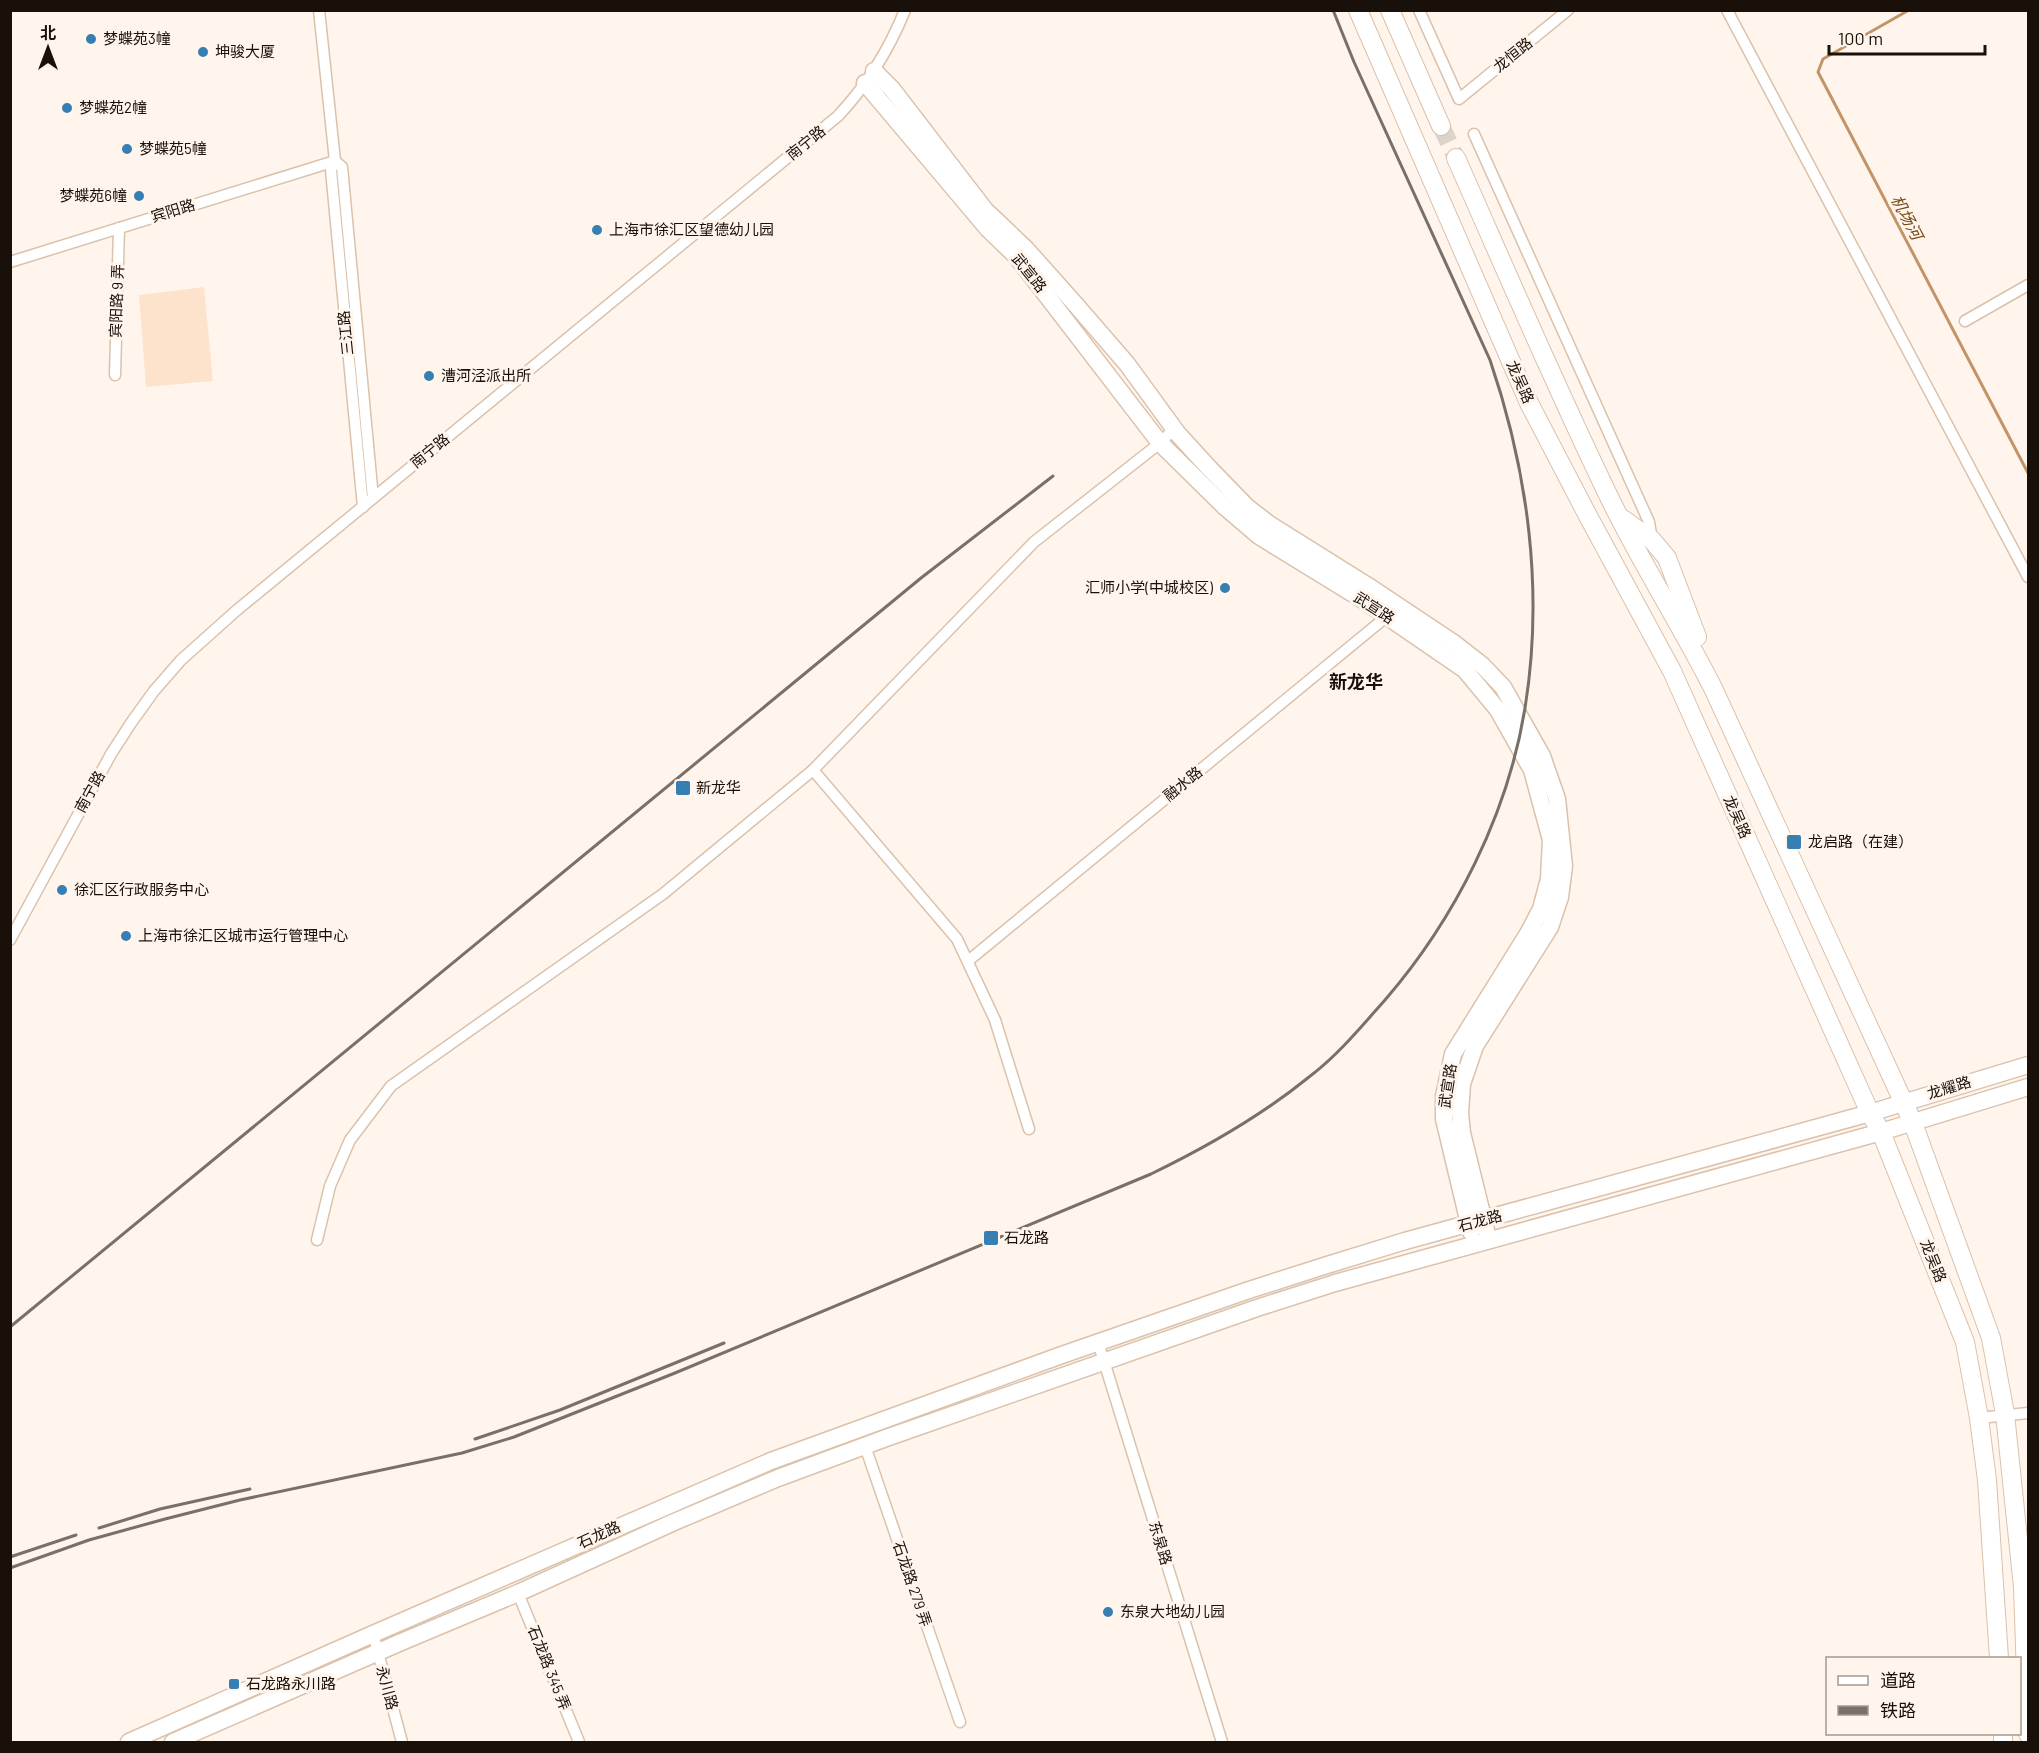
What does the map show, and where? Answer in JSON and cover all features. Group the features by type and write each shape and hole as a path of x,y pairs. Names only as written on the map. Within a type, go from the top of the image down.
{"main road":[{"name":"龙吴路","path":"1358,10 1529,403 1672,671 1870,1113 1881,1132 1965,1342 1979,1418 1987,1480 1999,1657"},
{"path":"1390,10 1441,126"},
{"path":"870,77 892,89 985,210 1026,249 1127,364 1174,429 1247,507 1393,611 1473,658 1503,687 1542,756 1557,799 1564,866 1560,897 1550,927 1475,1046 1461,1084 1461,1133 1475,1222 1482,1241"},
{"name":"武宣路","path":"870,77 988,229 1017,257 1160,443 1225,507 1259,536 1393,611"},
{"name":"龙吴路","path":"1456,158 1558,389 1619,515 1713,688 1913,1123 1990,1338 2005,1414 2023,1587 2028,1734"},
{"path":"1619,515 1652,540 1666,558 1702,652 1713,688"},
{"name":"龙耀路","path":"1870,1113 2028,1065"},
{"name":"龙耀路","path":"1881,1132 2028,1087"},
{"name":"石龙路","path":"129,1743 771,1461 1098,1342 1282,1279 1475,1222 1870,1113"},
{"name":"石龙路","path":"173,1743 684,1518 778,1478 865,1446 1268,1305 1390,1267 1881,1132"}],"street":[{"name":"三江路","path":"319,10 336,161 331,170 363,507"},
{"name":"南宁路","path":"10,940 111,754 154,691 181,660 209,634 373,498 838,116 870,77 887,50 905,10"},
{"name":"龙恒路","path":"1419,10 1460,99 1568,10"},
{"path":"1727,10 2028,577"},
{"path":"1474,134 1649,522 1652,540"},
{"name":"三江路","path":"336,161 342,167 373,498"},
{"name":"宾阳路","path":"10,262 336,161"},
{"name":"宾阳路 9 弄","path":"115,375 119,228"},
{"path":"1965,321 2028,285"},
{"path":"317,1240 330,1186 350,1140 391,1086 663,894 813,770 1034,542 1160,443 1174,429"},
{"name":"融水路","path":"968,962 1393,611"},
{"path":"813,770 957,939 995,1020 1029,1129"},
{"name":"东泉路","path":"1098,1342 1222,1743"},
{"path":"1979,1418 2028,1413"},
{"name":"石龙路 279 弄","path":"865,1446 960,1722"},
{"name":"石龙路 345 弄","path":"518,1593 579,1743"},
{"name":"永川路","path":"373,1634 402,1743"}],"shaded area":[{"path":"204,287 213,381 146,387 139,295"}],"waterway":[{"name":"机场河","path":"1909,10 1823,59 1818,72 2028,473"}],"tunnel":[{"path":"1441,126 1456,158"}],"railway":[{"path":"10,1568 89,1540 165,1519 240,1500 462,1453 514,1437 675,1373 1151,1174 1193,1153 1253,1118 1309,1077 1339,1050 1385,1000 1410,969 1456,900 1492,826 1506,787 1517,748 1531,664 1532,576 1523,488 1503,402 1490,360 1354,62 1333,10"},
{"path":"10,1327 921,578 1053,476"},
{"path":"475,1439 560,1410 724,1343"},
{"path":"99,1528 160,1509 250,1489"},
{"path":"10,1557 76,1535"}],"place":[{"name":"梦蝶苑3幢","path":"91,39"},
{"name":"坤骏大厦","path":"203,52"},
{"name":"梦蝶苑2幢","path":"67,108"},
{"name":"梦蝶苑5幢","path":"127,149"},
{"name":"梦蝶苑6幢","path":"139,196"},
{"name":"上海市徐汇区望德幼儿园","path":"597,230"},
{"name":"漕河泾派出所","path":"429,376"},
{"name":"汇师小学(中城校区)","path":"1225,588"},
{"name":"新龙华","path":"683,788"},
{"name":"龙启路（在建）","path":"1794,842"},
{"name":"徐汇区行政服务中心","path":"62,890"},
{"name":"上海市徐汇区城市运行管理中心","path":"126,936"},
{"name":"石龙路","path":"991,1238"},
{"name":"东泉大地幼儿园","path":"1108,1612"},
{"name":"石龙路永川路","path":"234,1684"}],"district":[{"name":"新龙华","path":"1356,682"}]}
